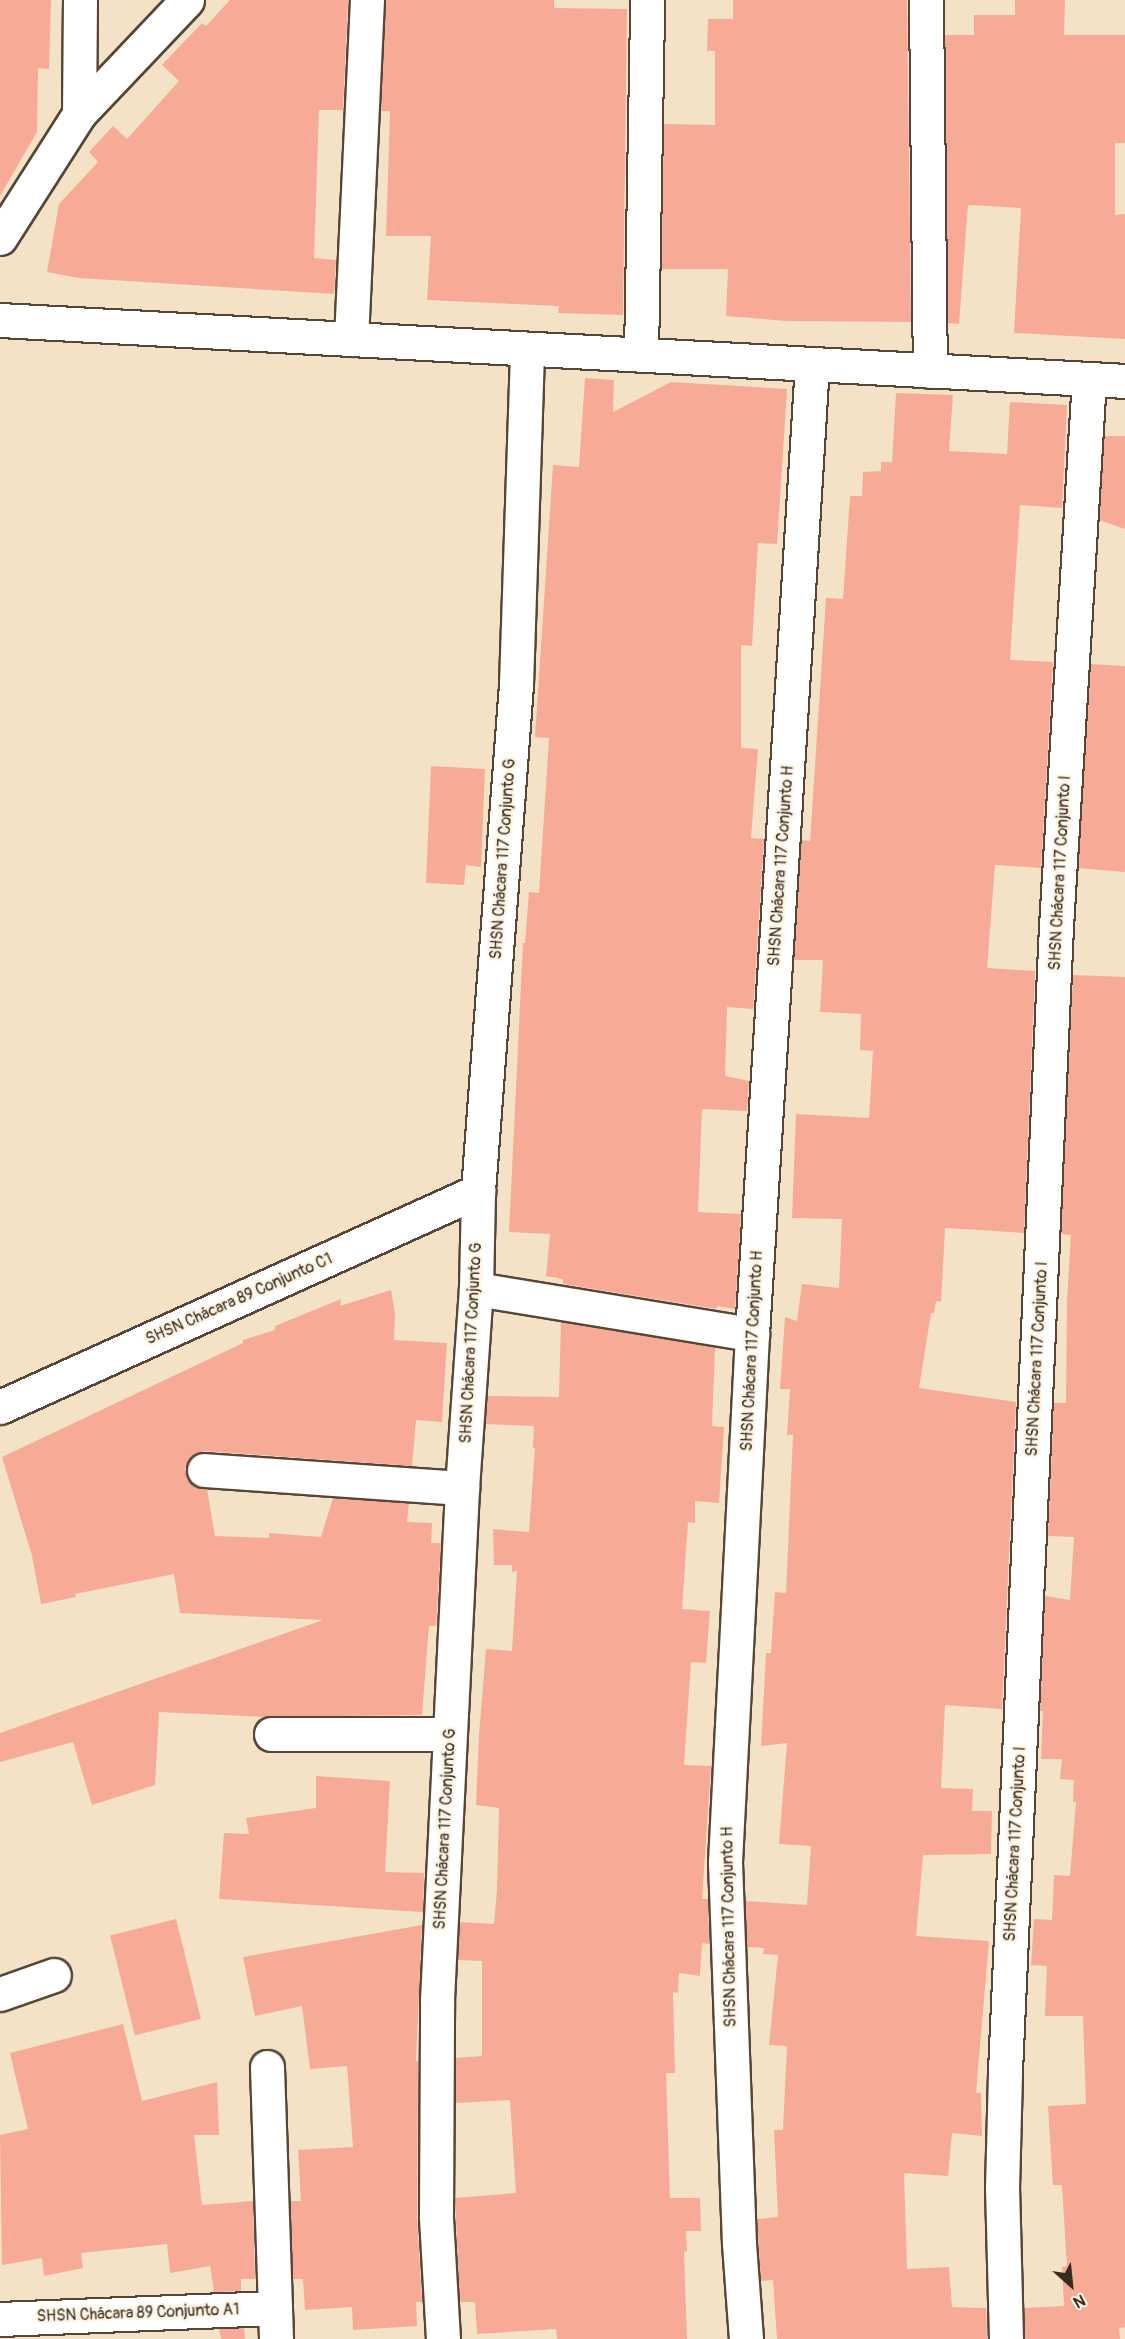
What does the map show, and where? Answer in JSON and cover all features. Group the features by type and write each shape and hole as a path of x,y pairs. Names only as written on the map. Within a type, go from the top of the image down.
{"street":[{"path":"79,114 80,0"},
{"path":"0,238 79,114 187,0"},
{"path":"351,339 367,0"},
{"path":"641,355 647,0"},
{"path":"926,0 930,371"},
{"path":"0,320 1125,381"},
{"name":"SHSN Chácara 117 Conjunto G","path":"442,2339 436,2216 436,2012 462,1488 476,1289 478,1191 516,684 527,349"},
{"name":"SHSN Chácara 117 Conjunto H","path":"746,2339 739,2244 725,1862 752,1334 812,364"},
{"name":"SHSN Chácara 117 Conjunto I","path":"1006,2339 1002,2188 1005,2071 1056,927 1089,380"},
{"name":"SHSN Chácara 89 Conjunto C1","path":"0,1407 478,1191"},
{"path":"476,1289 752,1334"},
{"path":"204,1470 462,1488"},
{"path":"271,1734 449,1734"},
{"path":"0,1994 54,1975"},
{"path":"267,2067 276,2323"},
{"name":"SHSN Chácara 89 Conjunto A1","path":"0,2319 276,2323"}],"building":[{"path":"0,0 51,0 49,69 38,68 37,132 0,196"},
{"path":"230,0 348,0 343,110 319,110 314,258 336,260 334,294 79,278 47,272 59,204 98,162 89,152 113,126 127,139 179,81 162,65 202,23 206,26"},
{"path":"386,0 554,0 554,8 627,9 623,315 558,313 559,306 427,300 431,236 386,236 390,111 381,111"},
{"path":"733,0 907,0 911,322 787,321 726,316 728,269 661,269 664,124 715,125 715,51 707,51 708,19 733,19"},
{"path":"1015,0 1065,0 1064,35 1125,35 1125,143 1115,143 1115,215 1125,214 1125,339 1014,333 1021,208 968,205 959,324 948,323 945,35 974,35 974,15 1015,15"},
{"path":"585,378 614,380 613,412 671,382 787,389 777,544 758,543 752,646 741,645 741,748 758,749 751,838 764,839 753,1009 727,1007 725,1076 749,1081 747,1111 702,1109 698,1212 741,1214 735,1309 717,1306 717,1309 563,1284 563,1279 546,1276 550,1234 509,1232 523,943 525,943 529,892 539,893 549,738 535,737 553,465 579,467"},
{"path":"896,393 953,395 949,451 1007,454 1010,402 1067,405 1062,508 1020,505 1010,660 1053,662 1041,868 995,865 987,968 1035,971 1024,1233 945,1228 941,1302 936,1301 934,1313 931,1313 919,1388 1016,1402 1002,1709 945,1705 941,1788 973,1789 972,1811 992,1811 991,1854 923,1855 916,1936 989,1941 976,2093 981,2093 982,2136 952,2133 948,2176 904,2173 907,2269 949,2267 952,2307 986,2308 987,2339 777,2339 773,2280 761,2281 757,2219 778,2217 774,2130 783,2130 787,2046 769,2045 778,1955 763,1954 764,1948 747,1947 745,1901 807,1905 811,1846 779,1844 787,1743 761,1746 766,1653 771,1653 775,1592 786,1593 793,1435 787,1435 790,1389 780,1389 785,1317 797,1321 802,1284 839,1288 842,1219 792,1218 796,1114 869,1118 873,1051 860,1050 861,1014 820,1012 823,960 794,960 801,840 810,841 826,598 843,599 850,496 862,496 863,472 881,471 881,462 892,462"},
{"path":"1104,436 1125,436 1125,529 1099,520"},
{"path":"1091,664 1125,666 1125,872 1078,868"},
{"path":"431,766 485,769 481,867 466,865 464,885 426,883"},
{"path":"1073,975 1125,977 1125,2327 1119,2328 1120,2339 1025,2339 1024,2308 1064,2306 1062,2267 1067,2266 1062,2185 1053,2185 1048,2106 1086,2104 1083,2016 1045,2016 1047,1966 1031,1965 1034,1919 1052,1920 1054,1875 1070,1876 1076,1802 1073,1802 1074,1780 1060,1779 1062,1759 1041,1759 1043,1711 1040,1711 1045,1596 1070,1600 1074,1537 1048,1536 1054,1403 1066,1403 1067,1300 1071,1235 1061,1234"},
{"path":"391,1290 395,1314 394,1340 447,1343 442,1422 416,1420 412,1466 205,1451 196,1453 189,1459 185,1469 187,1479 193,1485 207,1489 215,1536 269,1538 269,1533 321,1537 333,1498 409,1503 407,1522 432,1523 431,1543 441,1543 436,1626 429,1626 422,1715 265,1717 159,1712 155,1785 92,1805 73,1742 0,1762 0,1733 323,1620 180,1613 174,1574 75,1594 76,1597 41,1604 32,1556 2,1457 243,1343 243,1340 275,1330 275,1326 341,1299 340,1306"},
{"path":"561,1322 715,1347 712,1426 724,1427 719,1503 695,1501 695,1523 688,1522 682,1609 710,1611 706,1663 691,1662 684,1765 711,1766 702,1899 708,1899 709,1944 702,1943 700,1976 679,1973 678,1993 673,1992 675,2073 666,2073 670,2198 700,2198 701,2231 686,2231 687,2251 684,2252 687,2339 557,2339 556,2329 477,2334 475,2302 460,2302 455,2198 516,2193 510,2100 455,2103 455,2058 482,2056 482,1961 458,1960 460,1922 494,1924 497,1890 499,1808 476,1805 479,1735 486,1649 512,1651 517,1571 512,1572 512,1565 494,1565 493,1529 529,1532 535,1448 533,1448 534,1426 485,1424 487,1396 559,1397"},
{"path":"316,1776 390,1781 385,1872 424,1873 423,1912 219,1899 224,1833 249,1834 246,1818 316,1808"},
{"path":"176,1919 201,2019 135,2035 110,1935"},
{"path":"422,1925 416,2061 418,2061 417,2217 422,2302 416,2302 417,2326 353,2330 352,2307 305,2310 303,2279 293,2279 290,2201 301,2201 298,2150 353,2147 347,2066 310,2069 302,2006 255,2016 243,1957"},
{"path":"123,2024 142,2101 217,2082 219,2135 194,2135 202,2205 253,2201 255,2279 241,2279 241,2291 214,2292 210,2266 170,2273 167,2244 81,2253 83,2268 44,2276 42,2258 2,2265 0,2135 28,2129 10,2053"},
{"path":"244,2328 245,2339 221,2339 219,2329"}]}
